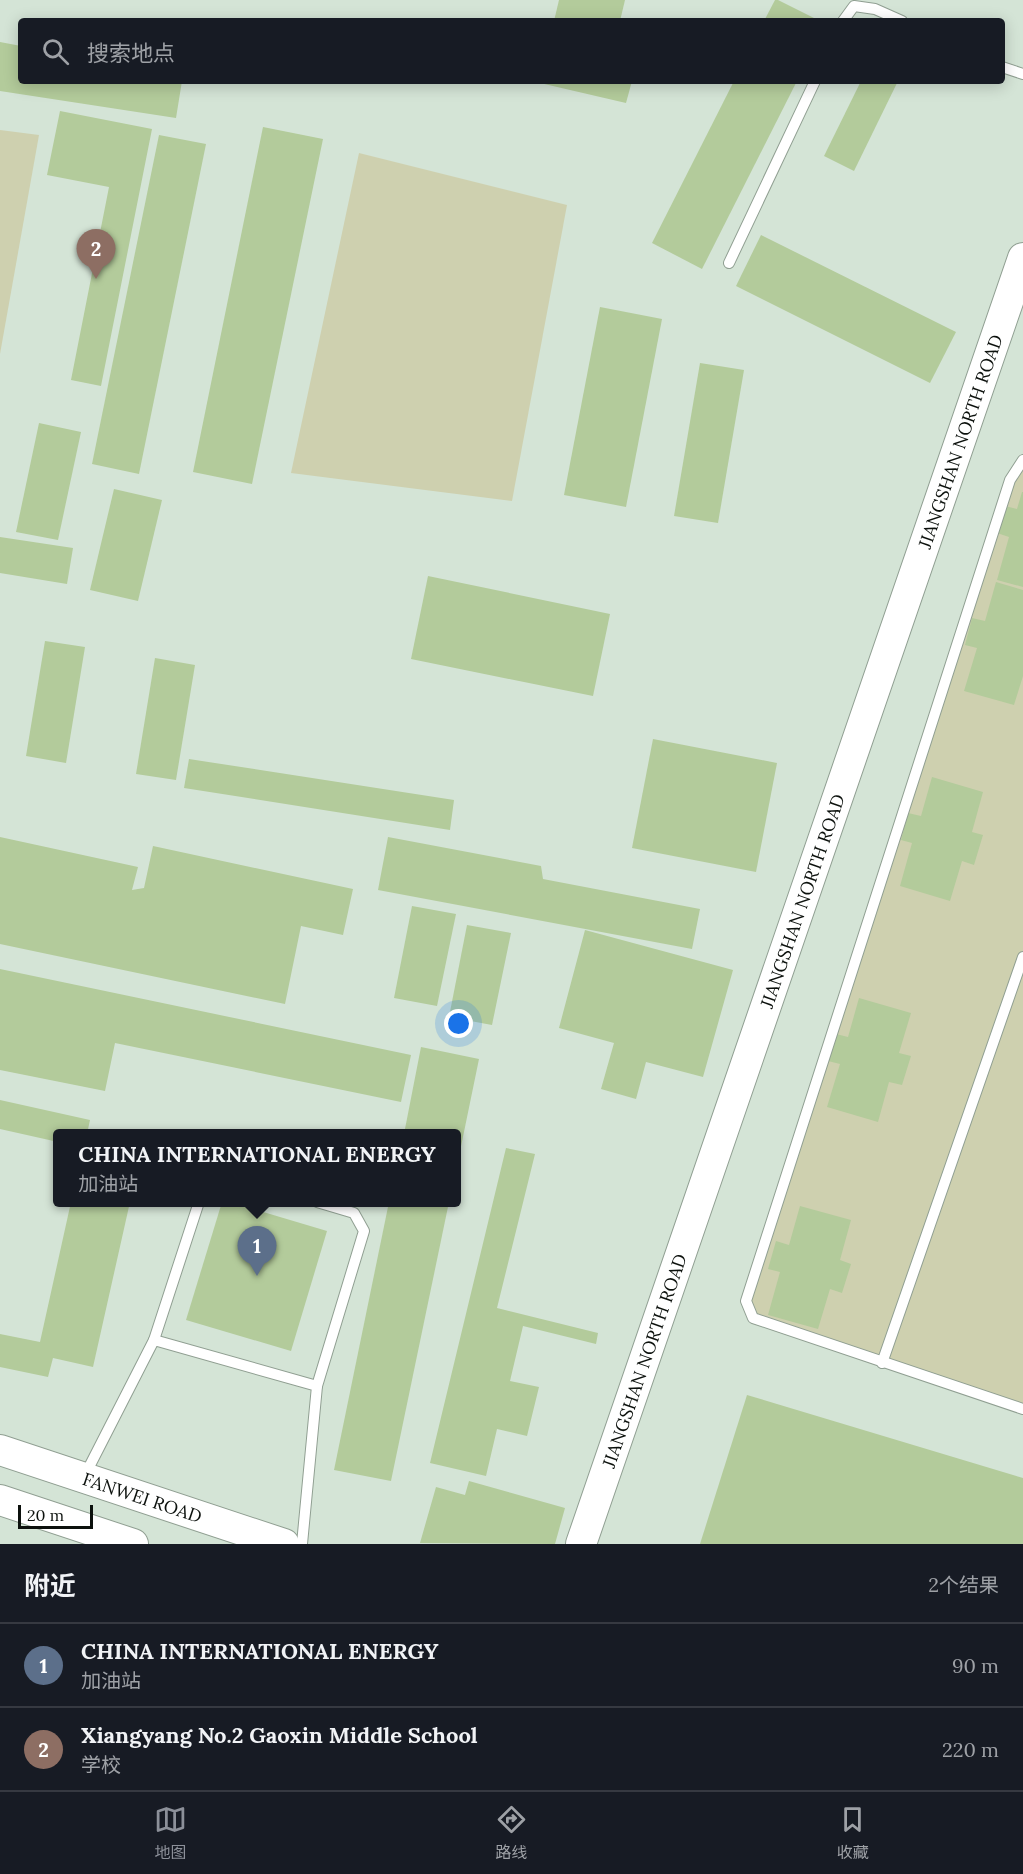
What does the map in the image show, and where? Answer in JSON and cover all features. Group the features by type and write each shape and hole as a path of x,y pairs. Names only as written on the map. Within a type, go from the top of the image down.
{"street":[{"name":"JIANGSHAN NORTH ROAD","path":"581,1544 1023,258"},
{"name":"FANWEI ROAD","path":"0,1450 284,1544"},
{"path":"0,1500 134,1544"}],"lane":[{"path":"845,18 854,6 875,9 895,18"},
{"path":"1005,68 1023,74"},
{"path":"729,263 814,84"},
{"path":"1023,460 1010,480 746,1301 753,1318 1023,1409"},
{"path":"882,1363 1023,957"},
{"path":"84,1478 154,1340 198,1207"},
{"path":"302,1544 317,1386 364,1231 354,1213 332,1207"},
{"path":"154,1340 317,1386"}],"green space":[{"path":"0,130 39,135 0,354"},
{"path":"359,153 567,205 512,501 291,473"},
{"path":"1023,460 1023,1409 753,1318 746,1301 1010,480"}],"building":[{"path":"559,0 625,0 621,18 555,18"},
{"path":"775,0 778,0 814,18 766,18"},
{"path":"0,42 18,45 18,84 182,84 176,118 0,91"},
{"path":"544,84 631,84 626,103"},
{"path":"732,84 795,84 702,269 652,243"},
{"path":"860,84 897,84 854,171 824,156"},
{"path":"60,111 152,129 101,386 71,380 109,187 47,175"},
{"path":"263,127 323,139 252,484 193,472"},
{"path":"159,135 206,144 139,474 92,464"},
{"path":"761,235 956,332 930,383 736,286"},
{"path":"600,307 662,319 626,507 564,495"},
{"path":"700,363 744,370 718,523 674,516"},
{"path":"39,423 81,432 58,540 16,532"},
{"path":"114,489 162,500 138,601 90,590"},
{"path":"1022,492 1023,587 997,580 1009,537 997,533 1005,506 1017,509"},
{"path":"0,537 73,548 67,584 0,573"},
{"path":"428,576 610,614 593,696 411,659"},
{"path":"996,582 1023,590 1023,676 1014,705 964,691 977,648 965,645 972,618 985,621"},
{"path":"45,641 85,647 66,763 26,756"},
{"path":"155,658 195,665 176,780 136,774"},
{"path":"653,739 777,763 756,872 632,848"},
{"path":"189,759 454,800 450,830 184,788"},
{"path":"932,777 983,792 972,832 983,835 974,865 962,861 950,901 900,886 912,843 901,840 908,813 921,816"},
{"path":"0,837 138,867 132,890 144,888 153,846 353,889 343,935 301,926 285,1004 0,944"},
{"path":"388,837 541,866 543,879 700,909 692,949 378,890"},
{"path":"412,906 456,914 437,1006 394,998"},
{"path":"467,925 511,933 492,1025 449,1017"},
{"path":"585,930 733,970 703,1077 646,1062 636,1099 601,1089 614,1043 559,1028"},
{"path":"0,969 411,1055 401,1102 115,1043 105,1091 0,1070"},
{"path":"859,998 911,1013 899,1053 911,1056 902,1085 889,1082 878,1122 827,1107 840,1064 828,1061 836,1034 848,1037"},
{"path":"421,1047 479,1059 461,1146 461,1129 405,1129"},
{"path":"0,1100 90,1120 88,1129 53,1129 53,1141 0,1129"},
{"path":"506,1148 535,1154 497,1308 598,1333 596,1344 523,1326 510,1381 539,1387 527,1436 497,1429 486,1476 430,1463"},
{"path":"800,1206 851,1220 840,1260 851,1264 842,1293 830,1289 818,1329 768,1315 780,1272 768,1269 776,1241 789,1245"},
{"path":"70,1207 129,1207 93,1367 53,1358 48,1377 0,1367 0,1334 40,1342"},
{"path":"220,1207 247,1207 327,1231 291,1351 186,1320"},
{"path":"388,1207 448,1207 391,1481 334,1470"},
{"path":"747,1395 1023,1478 1023,1544 700,1544"},
{"path":"469,1481 565,1508 555,1544 420,1543 436,1487 465,1495"}],"place":[{"name":"Xiangyang No.2 Gaoxin Middle School","path":"96,279"},
{"name":"CHINA INTERNATIONAL ENERGY","path":"257,1276"}]}
